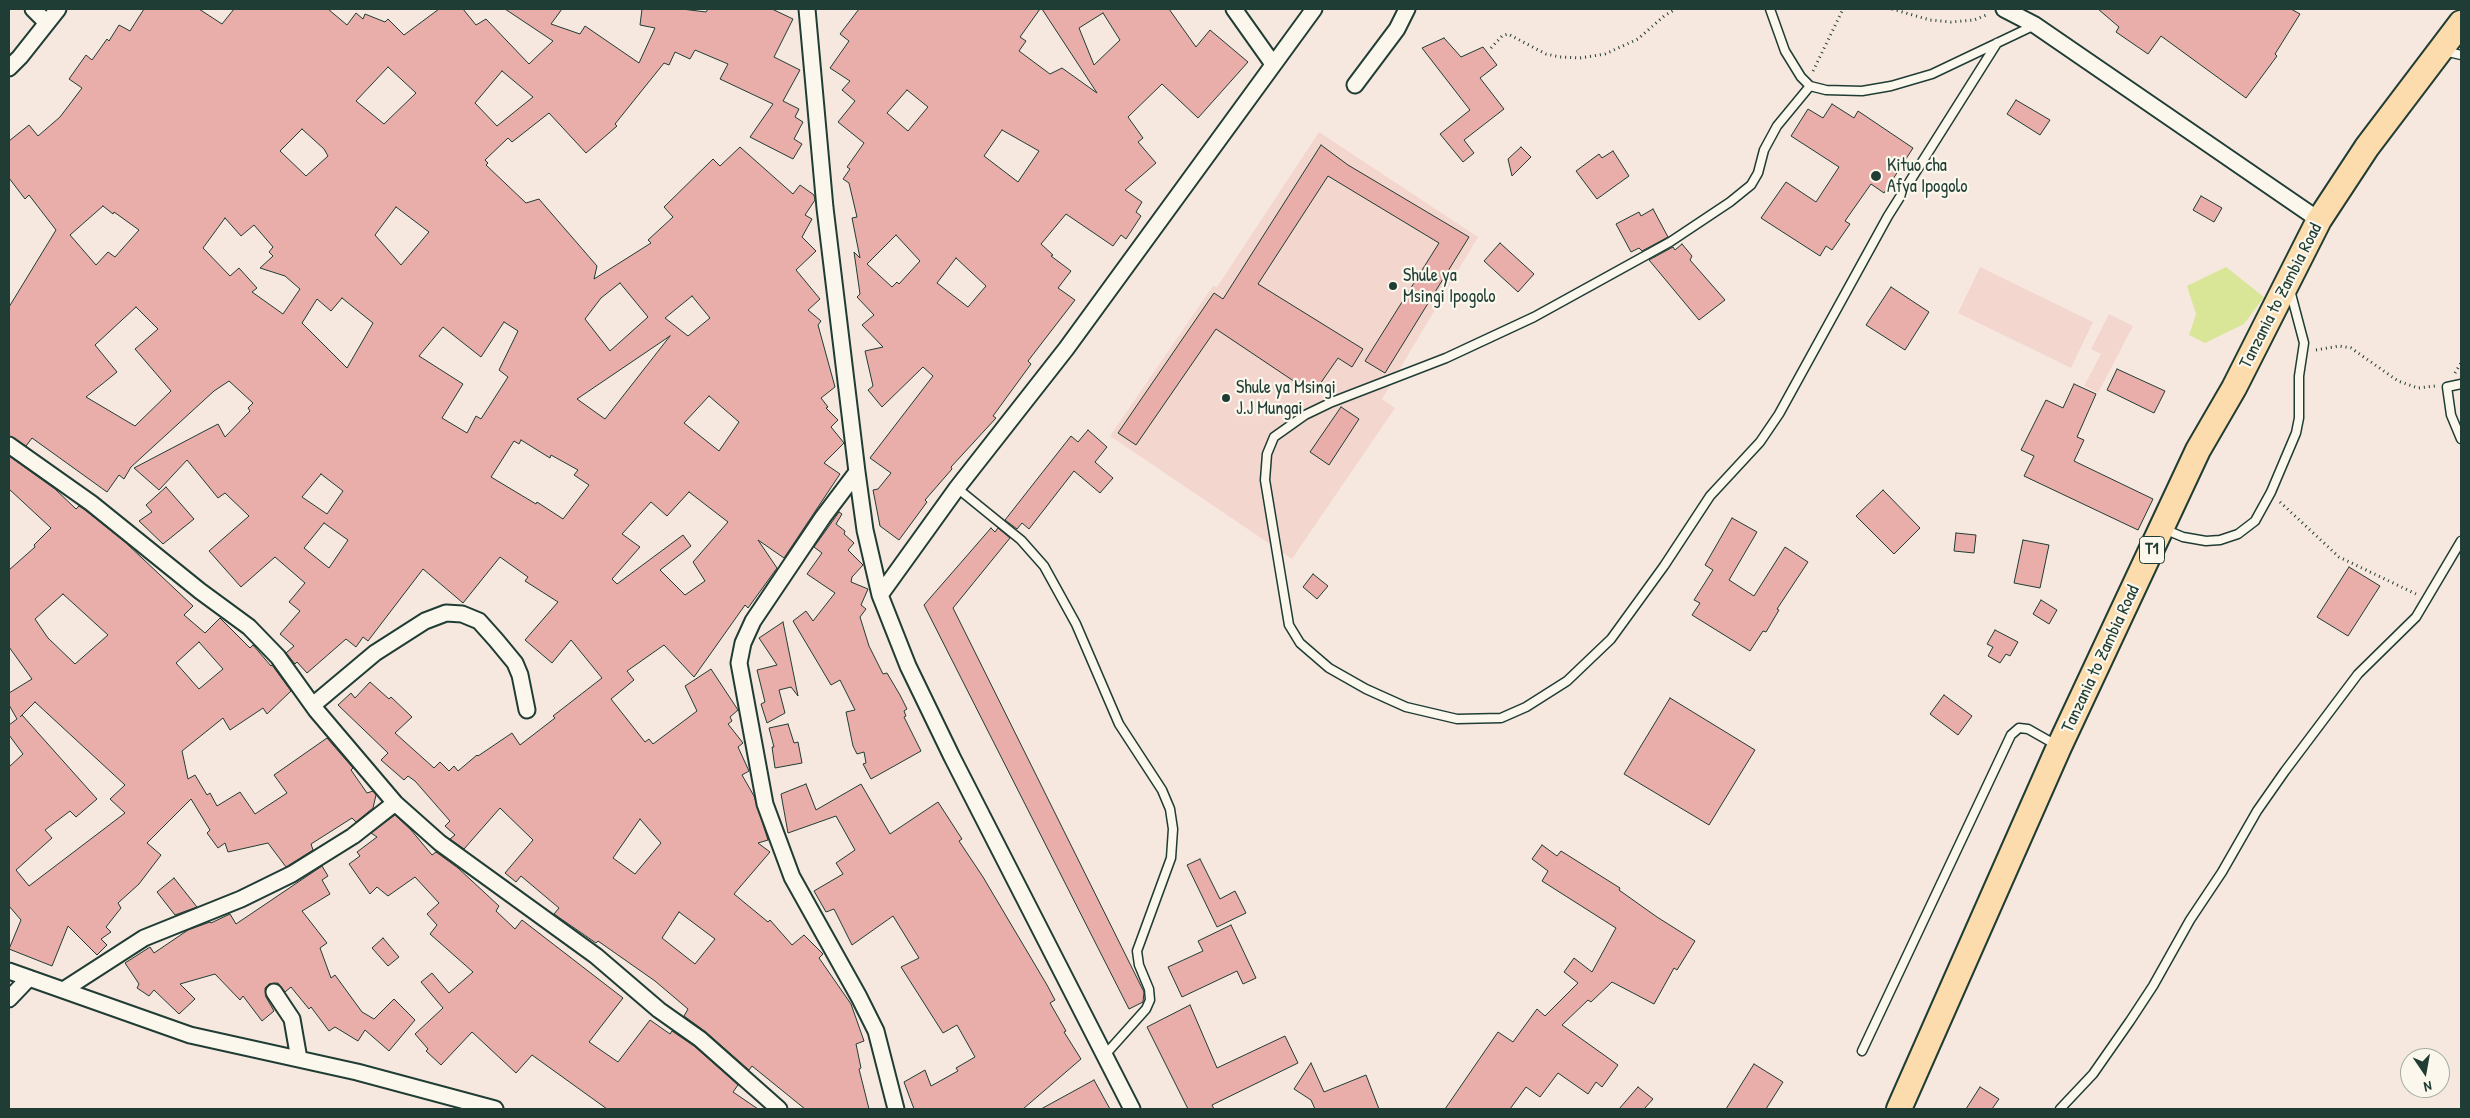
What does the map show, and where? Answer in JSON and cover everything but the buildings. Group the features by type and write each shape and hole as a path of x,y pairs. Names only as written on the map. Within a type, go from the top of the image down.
{"highway":[{"name":"Tanzania to Zambia Road","path":"1899,1109 2059,747 2198,450 2234,388 2319,220 2367,147 2450,52 2461,23"}],"street":[{"path":"33,9 46,22"},
{"path":"9,68 58,9"},
{"path":"807,9 825,208 857,472 865,530 880,595 920,691 1132,1109"},
{"path":"1234,9 1272,64"},
{"path":"880,595 957,488 1066,349 1272,64 1314,9"},
{"path":"1355,84 1377,58 1407,9"},
{"path":"1997,11 2035,25 2319,220"},
{"path":"9,445 91,503 200,592 250,627 278,657 312,704 395,803 440,843 596,956 659,1010 700,1039 779,1109"},
{"path":"857,472 803,545 752,621 743,643 740,663 765,804 792,877 859,996 876,1031 896,1109"},
{"path":"312,704 375,653 425,622 446,613 462,614 479,621 496,640 515,663 528,710"},
{"path":"65,989 118,952 144,938 241,899 292,874 353,836 395,803"},
{"path":"9,971 65,989 190,1035 357,1072 495,1109"},
{"path":"9,999 29,978"},
{"path":"274,992 292,1019 299,1059"}],"lane":[{"path":"1770,9 1785,51 1808,84 1826,90 1862,91 1891,86 1932,74 2035,25"},
{"path":"1808,84 1777,126 1764,150 1758,173 1751,185 1730,202 1670,242 1534,317 1446,358 1332,402 1305,415 1274,437 1267,454 1265,480 1289,625 1300,643 1329,668 1366,689 1406,707 1457,719 1501,718 1526,706 1568,680 1611,639 1664,566 1710,496 1760,442 1779,414 1888,216 1997,43"},
{"path":"2162,528 2183,537 2206,541 2220,540 2238,534 2254,521 2272,492 2299,423 2299,376 2304,343 2288,280"},
{"path":"2461,384 2447,387 2453,421 2461,439"},
{"path":"957,488 1021,540 1044,566 1056,591 1076,624 1119,724 1162,790 1170,810 1173,829 1171,858 1137,951 1139,964 1150,989 1150,1000 1146,1009 1104,1056"},
{"path":"2060,1109 2093,1074 2153,986 2190,920 2222,872 2257,811 2285,771 2358,674 2406,628 2427,600 2461,541"},
{"path":"1862,1050 2012,735 2019,728 2028,729 2059,747"}],"path":[{"path":"1490,48 1498,39 1508,34 1546,54 1580,58 1605,54 1638,39 1664,16 1676,9"},
{"path":"1808,84 1843,9"},
{"path":"1892,9 1930,20 1951,22 1974,20 1997,11"},
{"path":"2302,353 2339,346 2351,348 2398,381 2418,388 2430,385 2447,387 2461,363"},
{"path":"2272,492 2292,515 2339,557 2427,600"}],"shaded area":[{"path":"1319,132 1478,237 1382,399 1395,408 1292,559 1110,436 1213,286 1217,287"},
{"path":"1980,267 2093,322 2071,368 1958,313"},
{"path":"2109,314 2133,326 2098,393 2084,386 2101,354 2091,349"}],"green space":[{"path":"2226,267 2264,297 2244,324 2205,343 2189,335 2196,314 2187,286"}],"place":[{"name":"Kituo cha Afya Ipogolo","path":"1876,176"},
{"name":"Shule ya Msingi Ipogolo","path":"1393,286"},
{"name":"Shule ya Msingi J.J Mungai","path":"1226,398"}]}
